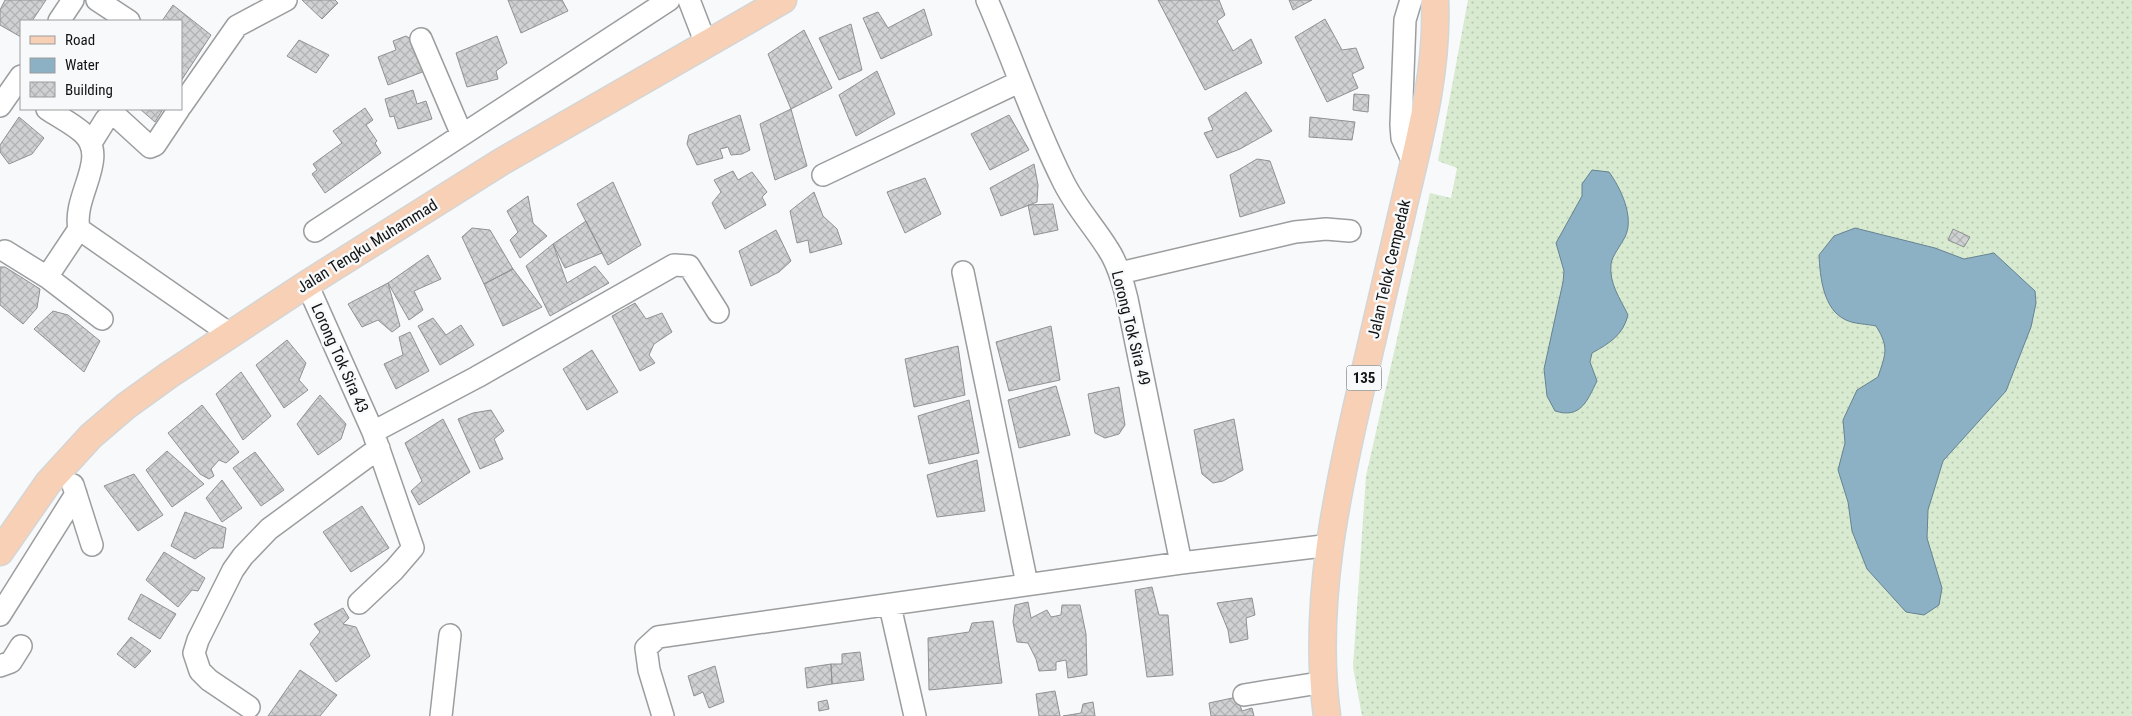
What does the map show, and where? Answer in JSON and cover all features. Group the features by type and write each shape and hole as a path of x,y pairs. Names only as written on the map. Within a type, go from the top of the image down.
{"main road":[{"name":"Jalan Tengku Muhammad","path":"0,552 64,464 91,436 126,406 230,334 501,162 783,0"},
{"name":"Jalan Telok Cempedak","path":"1327,716 1324,626 1331,545 1347,451 1426,112 1434,45 1435,0"},
{"path":"1434,45 1444,0"}],"street":[{"path":"60,20 73,0"},
{"path":"98,0 128,20"},
{"path":"182,104 227,37 249,9 286,0"},
{"path":"315,232 669,0"},
{"path":"689,0 706,44"},
{"name":"Lorong Tok Sira 49","path":"987,0 1019,82 1062,180 1088,221 1109,249 1120,273 1127,298 1181,563"},
{"path":"1411,0 1405,20 1401,125 1402,138 1414,164"},
{"path":"422,39 462,135"},
{"path":"824,175 1019,82"},
{"path":"0,106 19,85"},
{"path":"47,277 79,229 77,218 78,206 93,162 91,143 83,133 48,110"},
{"path":"91,143 106,119 115,115 150,147 155,145 178,110"},
{"path":"79,229 230,334"},
{"path":"1120,273 1295,232 1326,229 1350,231"},
{"path":"5,251 47,277 102,319"},
{"path":"249,707 209,680 200,671 194,653 202,631 233,570 269,529 376,440 477,377 674,265 689,266 718,312"},
{"path":"964,272 1027,584"},
{"name":"Lorong Tok Sira 43","path":"307,284 376,440 413,548 394,570 359,603"},
{"path":"64,464 76,494 92,545"},
{"path":"0,615 76,494"},
{"path":"663,716 646,659 646,648 658,637 890,606 1027,584 1331,545"},
{"path":"890,606 915,716"},
{"path":"441,716 450,635"},
{"path":"0,666 11,662 21,646"},
{"path":"1244,695 1325,682"}],"green space":[{"path":"1468,0 2132,0 2132,716 1362,716 1353,667 1366,476 1430,193 1451,198 1457,168 1438,161"}],"water":[{"path":"1592,170 1609,172 1618,186 1625,203 1628,229 1613,258 1611,271 1616,291 1628,315 1623,328 1615,338 1592,353 1590,362 1597,381 1590,395 1582,407 1564,413 1555,411 1547,396 1544,369 1563,282 1564,271 1556,243 1582,196 1582,184"},
{"path":"1855,228 1935,248 1964,259 1994,253 2035,291 2036,303 2031,327 2006,391 1943,461 1928,510 1927,538 1942,588 1939,605 1924,615 1906,612 1867,569 1852,531 1848,502 1838,470 1845,443 1843,420 1857,390 1878,377 1885,352 1883,340 1876,326 1849,321 1838,315 1832,309 1824,292 1819,255 1834,236"}],"building":[{"path":"5,0 46,0 33,20 20,20 20,36 0,25 0,10"},
{"path":"302,0 335,0 338,3 322,19"},
{"path":"508,0 562,0 568,11 521,33"},
{"path":"1158,0 1219,0 1225,15 1217,21 1233,51 1251,39 1262,63 1205,90"},
{"path":"1289,0 1312,0 1293,10"},
{"path":"173,5 211,35 182,79 182,20 163,20"},
{"path":"924,9 932,35 881,59 863,18 878,12 888,28"},
{"path":"1325,19 1342,50 1356,48 1364,68 1352,74 1358,88 1327,102 1295,37"},
{"path":"851,24 862,70 839,80 819,38"},
{"path":"804,30 832,88 791,109 768,54"},
{"path":"406,36 414,41 425,71 388,85 378,57 396,50 393,41"},
{"path":"497,36 507,63 496,71 498,79 467,87 456,53"},
{"path":"299,40 329,55 316,73 287,56"},
{"path":"877,71 895,114 856,136 839,95"},
{"path":"413,90 417,104 426,101 432,119 398,129 394,116 390,117 385,99"},
{"path":"1246,92 1272,131 1240,149 1217,158 1204,133 1213,130 1208,118"},
{"path":"1354,94 1369,95 1368,112 1353,110"},
{"path":"365,108 373,120 366,125 377,141 375,143 381,153 325,193 312,174 317,170 313,164 342,143 333,131"},
{"path":"791,109 807,166 775,180 760,124"},
{"path":"141,110 162,110 155,122"},
{"path":"740,115 750,150 742,154 731,155 728,147 720,149 723,158 697,165 687,144 689,135"},
{"path":"1009,115 1029,150 990,170 971,134"},
{"path":"19,117 44,138 32,154 9,164 0,152 0,145"},
{"path":"1310,117 1355,122 1352,140 1309,137"},
{"path":"1257,159 1270,161 1285,203 1240,217 1230,175"},
{"path":"1034,164 1038,185 1037,202 1001,216 990,188"},
{"path":"733,171 738,180 752,172 767,192 762,197 766,205 725,229 712,203 721,192 714,180"},
{"path":"925,178 941,214 905,233 887,192"},
{"path":"613,182 641,245 608,265 577,204"},
{"path":"814,192 823,216 837,229 842,244 810,253 808,240 797,243 790,211"},
{"path":"528,196 533,223 547,236 520,258 510,240 518,232 507,211"},
{"path":"1053,204 1058,230 1034,235 1028,205"},
{"path":"586,221 602,253 565,268 553,244"},
{"path":"472,228 490,230 513,269 484,284 462,237"},
{"path":"1953,229 1970,237 1964,247 1948,240"},
{"path":"776,230 791,261 779,272 751,286 739,251"},
{"path":"553,244 567,283 595,266 609,283 550,316 526,266"},
{"path":"428,255 441,279 414,291 423,310 409,320 388,283"},
{"path":"0,267 5,267 40,289 37,308 23,324 0,305"},
{"path":"513,269 542,307 503,326 484,284"},
{"path":"388,283 400,326 392,332 378,320 362,327 348,304"},
{"path":"635,303 646,319 662,313 672,332 654,344 649,355 655,363 640,371 612,316"},
{"path":"53,311 68,315 100,341 84,372 34,329"},
{"path":"433,318 446,335 461,325 474,345 440,365 418,326"},
{"path":"1051,326 1060,380 1009,391 996,342"},
{"path":"410,332 429,371 396,389 384,364 403,355 399,337"},
{"path":"287,340 306,363 299,380 308,390 284,408 256,365"},
{"path":"958,346 965,395 914,407 905,359"},
{"path":"592,350 618,392 587,410 563,369"},
{"path":"241,372 271,416 243,440 216,394"},
{"path":"1056,386 1070,435 1019,448 1008,400"},
{"path":"1119,387 1125,425 1119,434 1105,438 1095,433 1088,394"},
{"path":"320,395 346,424 341,439 318,455 297,424"},
{"path":"969,400 979,453 929,464 918,416"},
{"path":"202,405 239,452 226,463 219,460 211,469 214,476 209,479 200,474 168,433"},
{"path":"491,410 504,431 494,439 503,459 480,469 458,419 473,413"},
{"path":"443,419 470,472 419,505 411,491 422,481 405,443"},
{"path":"1234,419 1243,470 1223,481 1213,483 1202,474 1194,430"},
{"path":"167,451 204,484 172,507 146,470"},
{"path":"255,452 284,490 261,506 233,468"},
{"path":"977,460 985,511 937,517 927,475"},
{"path":"134,474 163,515 138,531 104,486"},
{"path":"222,480 242,508 222,522 206,498"},
{"path":"362,506 389,548 351,572 323,532"},
{"path":"185,512 226,528 223,548 211,548 195,559 171,546"},
{"path":"164,552 205,578 198,591 192,590 178,607 146,580"},
{"path":"1152,587 1159,615 1168,615 1173,675 1147,677 1135,590"},
{"path":"141,594 176,614 160,639 128,619"},
{"path":"1252,598 1255,615 1246,618 1248,639 1230,643 1228,630 1217,603"},
{"path":"1028,602 1031,618 1047,610 1051,617 1061,615 1062,605 1080,605 1086,634 1087,675 1068,678 1066,660 1056,662 1056,670 1039,671 1036,659 1028,643 1017,642 1013,622 1015,605"},
{"path":"343,608 349,618 343,624 356,627 370,656 336,682 310,644 320,632 314,624"},
{"path":"993,621 1002,683 929,690 928,638 969,632 972,623"},
{"path":"131,637 151,651 135,668 117,654"},
{"path":"860,652 864,680 832,684 831,664 842,664 842,654"},
{"path":"831,664 832,684 807,688 805,668"},
{"path":"715,666 724,702 709,708 703,692 694,696 688,676"},
{"path":"300,670 337,695 320,716 268,716"},
{"path":"1055,691 1060,716 1039,716 1036,694"},
{"path":"1237,697 1242,711 1252,708 1254,716 1211,716 1209,703"},
{"path":"827,700 829,709 819,711 818,702"},
{"path":"1093,702 1095,716 1063,716 1081,713 1083,704"}]}
